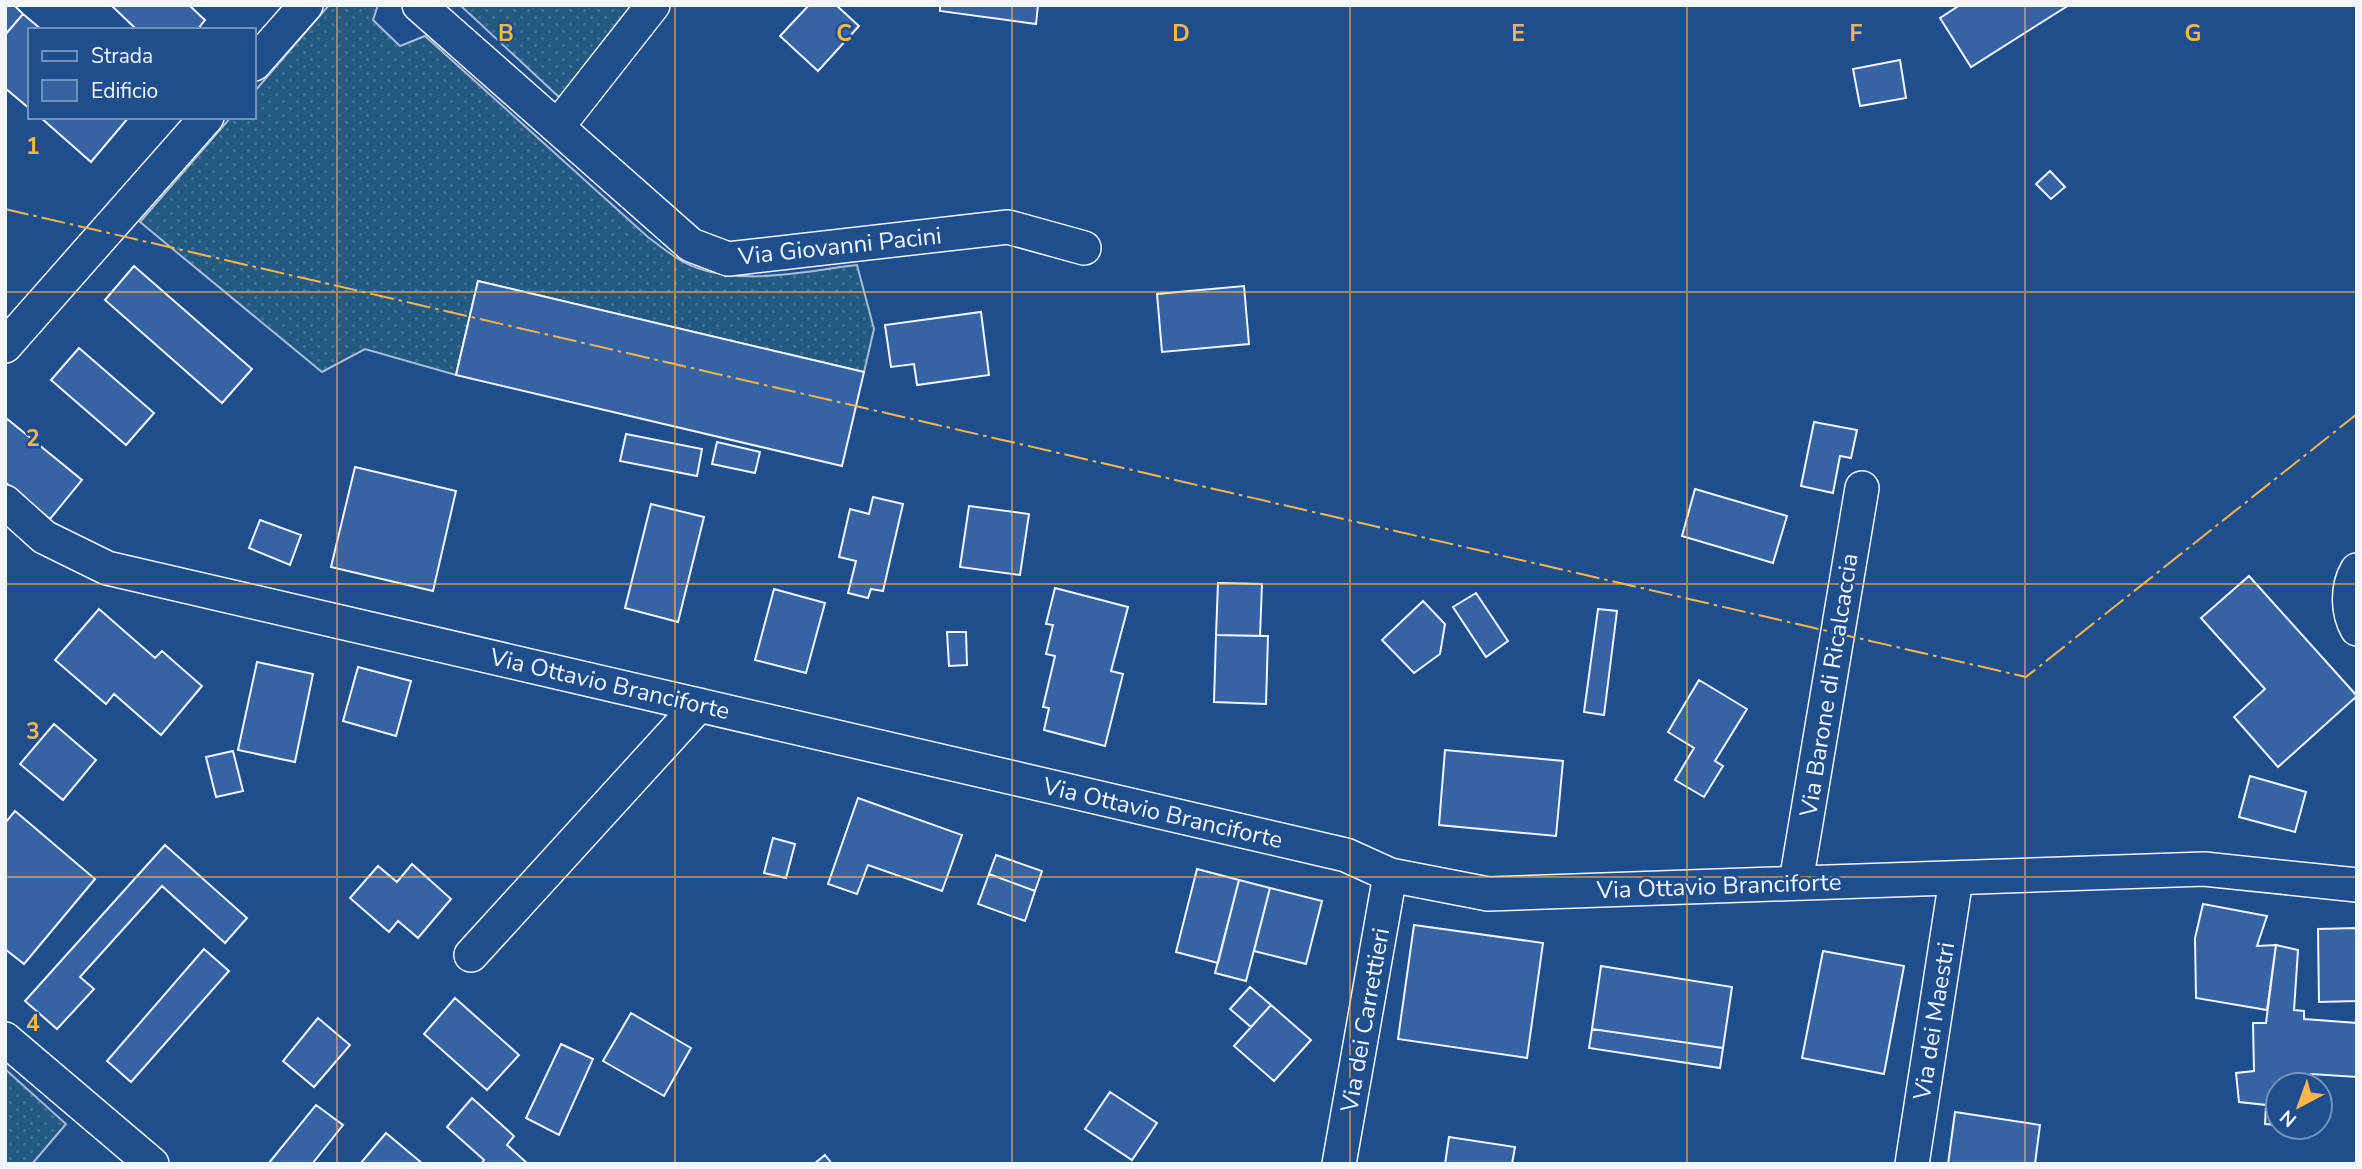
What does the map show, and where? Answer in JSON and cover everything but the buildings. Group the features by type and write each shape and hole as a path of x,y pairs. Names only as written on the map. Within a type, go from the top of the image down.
{"street":[{"path":"256,63 306,5"},
{"name":"Via Giovanni Pacini","path":"419,5 691,246 728,259 1008,227 1084,248"},
{"path":"558,126 653,5"},
{"path":"5,346 205,119"},
{"name":"Via Barone di Ricalcaccia","path":"1796,882 1862,488"},
{"name":"Via Ottavio Branciforte","path":"5,502 44,537 107,568 1346,855 1390,875 1488,894 2204,869 2357,885"},
{"path":"2357,570 2350,583 2352,619 2357,629"},
{"path":"471,955 699,705"},
{"name":"Via dei Carrettieri","path":"1339,1164 1390,875"},
{"name":"Via dei Maestri","path":"1912,1164 1956,878"},
{"path":"5,1039 152,1164"}],"shaded area":[{"path":"329,5 378,5 373,20 400,46 425,36 649,238 684,262 710,272 751,276 773,276 857,265 874,329 864,372 478,281 456,375 365,349 322,372 140,222 229,119 256,119 256,90"},
{"path":"460,5 635,5 560,98"},
{"path":"5,1069 66,1124 32,1164 5,1164"}],"power":[{"path":"5,209 2026,677 2357,414"}]}
